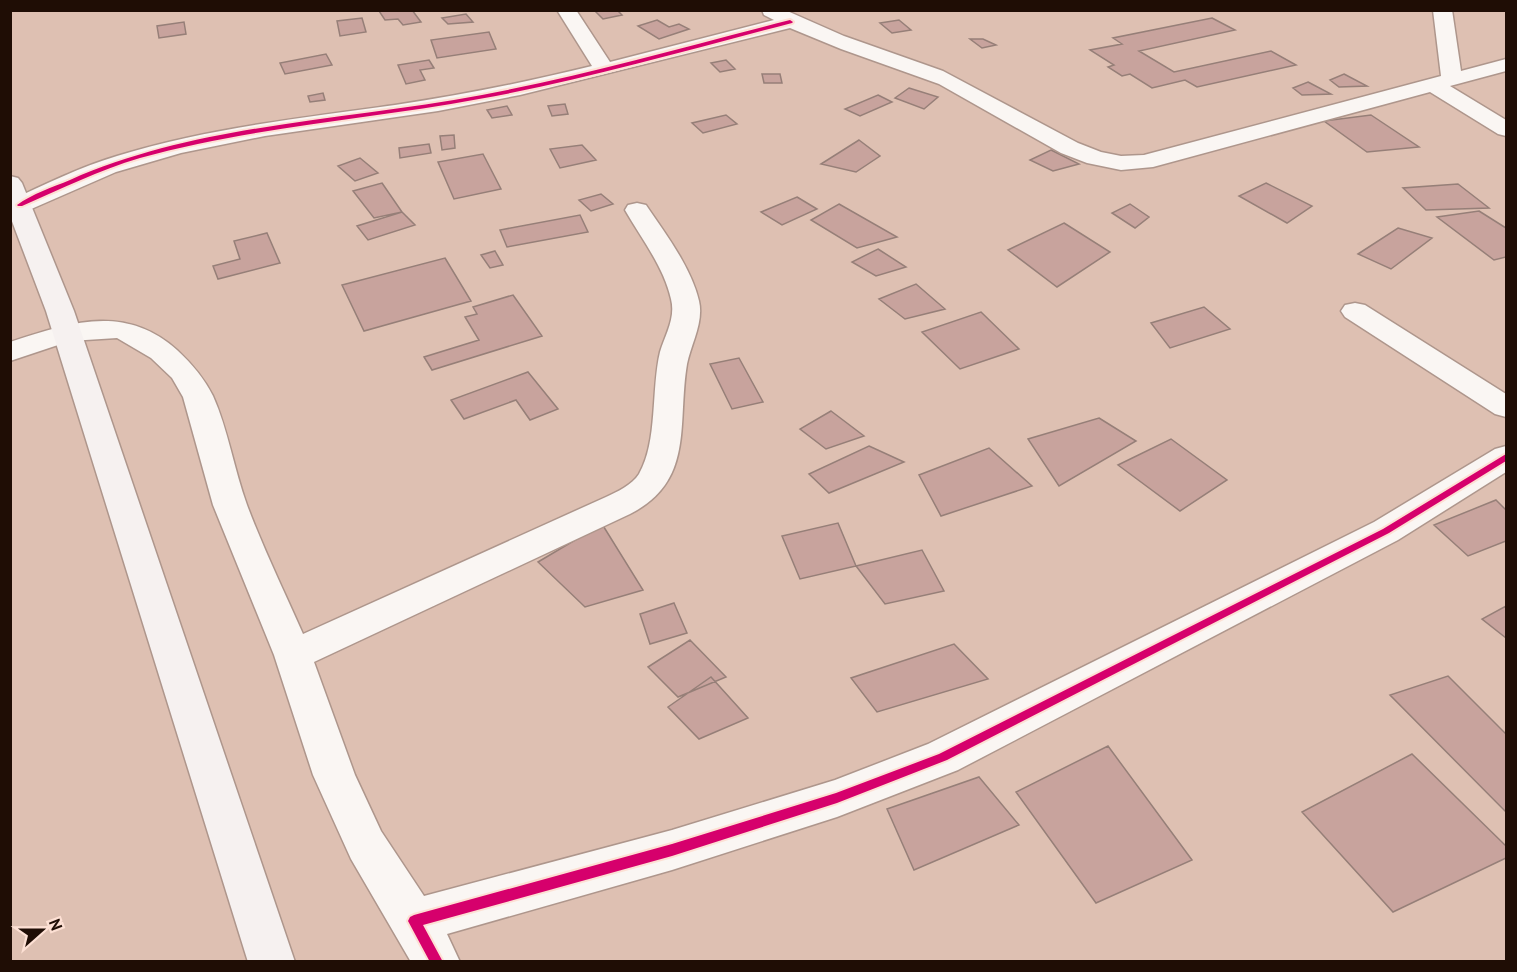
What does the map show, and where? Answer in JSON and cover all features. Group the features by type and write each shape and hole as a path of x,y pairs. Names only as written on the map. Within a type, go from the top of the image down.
{"main road":[{"path":"15,194 67,333 272,962"}],"street":[{"path":"566,10 604,69"},
{"path":"770,10 790,22 948,81 1078,153 1116,165 1145,162 1506,65"},
{"path":"1442,10 1443,82"},
{"path":"15,194 159,151 206,140 479,98 543,85 790,22"},
{"path":"1443,82 1506,129"},
{"path":"293,655 604,512 638,495 647,487 657,469 667,419 669,374 685,320 686,302 677,278 637,210"},
{"path":"1355,310 1506,407"},
{"path":"10,352 67,333 108,329 125,331 161,352 184,373 198,397 230,505 293,655 334,775 366,844 437,962"},
{"path":"414,921 672,850 837,798 943,757 1386,531 1506,457"}],"building":[{"path":"412,10 421,22 403,25 398,19 385,20 379,11"},
{"path":"594,10 617,10 622,15 603,19"},
{"path":"466,14 473,22 448,24 442,18"},
{"path":"362,18 366,32 340,36 337,21"},
{"path":"1212,18 1235,30 1139,51 1174,72 1271,51 1296,65 1197,87 1185,80 1152,88 1130,74 1122,76 1108,67 1114,65 1090,50 1122,44 1113,38"},
{"path":"657,20 669,27 679,24 689,29 659,39 638,26"},
{"path":"899,20 911,30 892,33 880,23"},
{"path":"184,22 186,34 159,38 157,26"},
{"path":"489,32 496,49 437,58 431,40"},
{"path":"970,39 983,39 996,45 982,48"},
{"path":"326,54 332,65 285,74 280,63"},
{"path":"429,60 434,68 420,70 425,80 406,84 398,65"},
{"path":"726,60 735,69 720,72 711,63"},
{"path":"762,74 780,74 782,83 764,83"},
{"path":"1344,74 1367,86 1339,87 1330,80"},
{"path":"1308,82 1331,94 1302,95 1293,88"},
{"path":"909,88 938,97 924,109 895,98"},
{"path":"323,93 325,100 310,102 308,96"},
{"path":"878,95 892,102 860,116 845,109"},
{"path":"565,104 568,114 552,116 548,106"},
{"path":"507,106 512,115 492,118 487,110"},
{"path":"726,115 737,124 703,133 692,123"},
{"path":"1371,115 1419,147 1367,152 1324,121"},
{"path":"454,135 455,148 442,150 440,136"},
{"path":"859,140 880,156 856,172 821,164"},
{"path":"429,144 431,153 400,158 399,148"},
{"path":"582,145 596,160 560,168 550,149"},
{"path":"1051,150 1079,164 1053,171 1030,160"},
{"path":"483,154 501,189 454,199 438,162"},
{"path":"360,158 378,173 355,181 338,166"},
{"path":"382,183 402,212 374,218 353,191"},
{"path":"1266,183 1312,206 1287,223 1239,196"},
{"path":"1458,184 1489,208 1426,210 1403,188"},
{"path":"601,194 613,204 591,211 579,200"},
{"path":"797,197 817,209 782,225 761,212"},
{"path":"839,204 897,237 857,248 811,220"},
{"path":"1130,204 1149,217 1135,228 1112,213"},
{"path":"1479,211 1506,228 1506,257 1494,260 1437,217"},
{"path":"402,212 415,225 368,240 357,226"},
{"path":"580,215 588,232 507,247 500,230"},
{"path":"1064,223 1110,252 1057,287 1008,250"},
{"path":"1398,228 1432,238 1391,269 1358,254"},
{"path":"267,233 280,263 218,279 213,266 240,259 234,241"},
{"path":"878,249 906,267 876,276 852,262"},
{"path":"495,251 503,265 490,268 481,255"},
{"path":"445,258 471,301 364,331 342,285"},
{"path":"916,284 945,309 905,319 879,299"},
{"path":"513,295 542,336 432,370 424,357 479,340 465,317 477,314 473,307"},
{"path":"1204,307 1230,329 1170,348 1151,323"},
{"path":"981,312 1019,349 960,369 922,332"},
{"path":"739,358 763,402 732,409 710,364"},
{"path":"528,372 558,409 530,420 516,400 464,419 451,400"},
{"path":"831,411 864,436 826,449 800,429"},
{"path":"1099,418 1136,441 1059,486 1028,439"},
{"path":"1171,439 1227,480 1180,511 1118,465"},
{"path":"869,446 904,462 829,493 809,474"},
{"path":"989,448 1032,486 941,516 919,475"},
{"path":"1496,500 1506,510 1506,541 1468,556 1434,525"},
{"path":"838,523 856,566 800,579 782,536"},
{"path":"602,524 643,590 585,607 538,562"},
{"path":"922,550 944,591 885,604 856,566"},
{"path":"674,603 687,633 650,644 640,614"},
{"path":"1506,606 1506,638 1482,619"},
{"path":"690,640 726,677 678,697 648,667"},
{"path":"954,644 988,679 877,712 851,678"},
{"path":"1448,676 1506,734 1506,812 1390,695"},
{"path":"711,677 748,718 699,739 668,707"},
{"path":"1108,746 1192,860 1096,903 1016,792"},
{"path":"1412,754 1506,846 1506,858 1393,912 1302,812"},
{"path":"979,777 1019,825 914,870 887,809"}],"cycle path":[{"path":"20,205 107,167 179,146 265,130 481,97 636,62 790,22"},
{"path":"437,962 414,921 672,850 837,798 943,757 1386,531 1506,457"}]}
